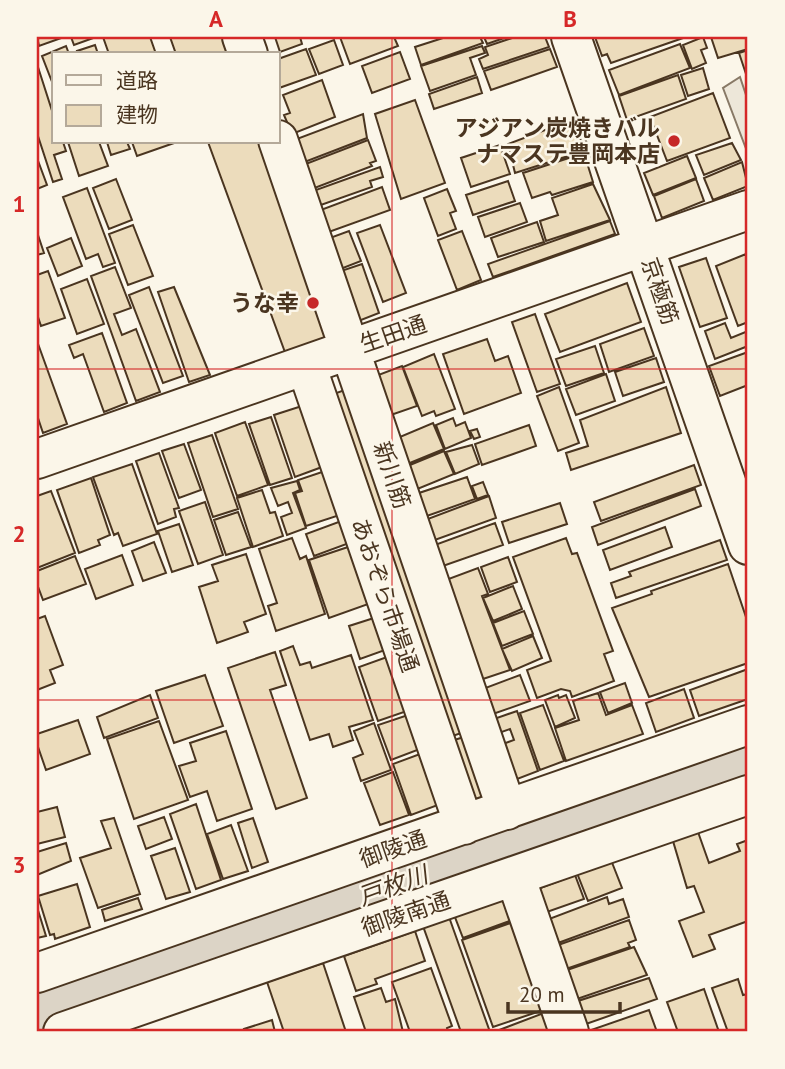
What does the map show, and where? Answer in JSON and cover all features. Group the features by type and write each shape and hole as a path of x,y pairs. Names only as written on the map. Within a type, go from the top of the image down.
{"street":[{"name":"京極筋","path":"571,37 748,545"},
{"name":"新川筋","path":"279,144 507,810"},
{"name":"生田通","path":"37,458 748,210"},
{"name":"あおぞら市場通","path":"306,365 464,825"},
{"name":"御陵通","path":"37,973 748,725"},
{"name":"御陵南通","path":"63,1032 748,795"},
{"path":"515,876 569,1032"}],"shaded area":[{"path":"740,77 748,101 748,154 723,88"}],"building":[{"path":"37,37 64,37 39,46"},
{"path":"71,37 96,37 74,45"},
{"path":"103,37 150,37 155,52 148,52 108,52"},
{"path":"170,37 223,37 229,52 175,52"},
{"path":"275,37 300,37 302,44 280,52"},
{"path":"340,37 394,37 398,46 350,64"},
{"path":"446,37 480,37 483,43 421,65 415,47"},
{"path":"484,37 507,37 487,44"},
{"path":"515,37 545,37 549,47 483,69 479,59 488,55 485,47"},
{"path":"595,37 686,37 611,63 607,54 602,56"},
{"path":"703,37 707,48 701,50 706,63 692,69 683,45"},
{"path":"711,37 748,37 748,49 718,58"},
{"path":"334,40 343,65 319,74 309,49"},
{"path":"680,44 690,68 619,95 609,70"},
{"path":"95,45 97,52 77,52"},
{"path":"66,46 68,52 52,52 52,82 42,56"},
{"path":"482,46 485,53 470,58 476,75 430,91 421,66"},
{"path":"306,49 316,75 280,88 280,58"},
{"path":"550,49 557,67 491,90 484,71"},
{"path":"748,50 748,80 739,53"},
{"path":"400,52 410,79 372,93 362,66"},
{"path":"37,64 52,111 52,144 64,144 66,151 54,155 62,179 53,182 37,133"},
{"path":"703,68 709,89 688,96 681,75"},
{"path":"678,75 686,99 627,120 619,96"},
{"path":"477,77 482,93 434,109 429,94"},
{"path":"322,80 335,117 292,134 284,115 290,113 283,95"},
{"path":"713,93 730,138 667,161 650,117"},
{"path":"415,100 445,183 401,199 375,114"},
{"path":"363,114 367,138 302,163 294,140"},
{"path":"574,119 584,151 515,173 508,144"},
{"path":"368,140 376,161 370,163 372,166 312,189 303,165"},
{"path":"732,143 741,160 704,175 696,155"},
{"path":"69,144 100,144 108,166 79,176"},
{"path":"108,144 128,144 130,149 111,155"},
{"path":"133,144 171,144 137,156"},
{"path":"209,144 263,144 334,337 286,355"},
{"path":"500,145 510,174 471,187 461,158"},
{"path":"584,153 593,182 552,195 550,192 532,198 523,173"},
{"path":"687,156 696,178 653,195 644,173"},
{"path":"37,158 47,185 37,189"},
{"path":"742,162 748,186 713,200 704,178"},
{"path":"380,167 383,177 370,181 372,187 318,206 313,191"},
{"path":"116,179 132,220 109,229 93,188"},
{"path":"696,179 704,201 662,218 654,196"},
{"path":"508,181 515,201 473,215 466,195"},
{"path":"593,184 610,220 546,241 540,221 558,215 552,198"},
{"path":"382,187 390,210 326,233 318,211"},
{"path":"87,188 115,263 103,267 98,254 86,259 63,197"},
{"path":"447,189 456,211 450,213 456,229 438,236 424,198"},
{"path":"520,203 527,222 485,237 478,217"},
{"path":"610,221 615,234 493,277 488,264"},
{"path":"537,222 544,242 498,257 491,238"},
{"path":"133,225 153,276 128,285 109,234"},
{"path":"380,225 406,293 383,302 357,233"},
{"path":"349,231 361,261 338,270 327,239"},
{"path":"462,231 481,280 457,290 438,240"},
{"path":"37,232 44,253 37,255"},
{"path":"71,238 82,266 58,276 47,248"},
{"path":"746,254 748,322 738,326 716,266"},
{"path":"706,258 727,318 700,327 679,267"},
{"path":"362,264 379,313 356,322 338,272"},
{"path":"115,267 131,308 114,314 122,335 136,329 160,392 136,401 91,276"},
{"path":"48,271 65,318 41,326 37,314 37,275"},
{"path":"87,279 104,324 77,334 61,289"},
{"path":"627,283 641,322 560,352 545,314"},
{"path":"149,287 183,376 163,383 129,295"},
{"path":"174,287 210,375 189,382 158,292"},
{"path":"535,314 560,384 537,392 512,322"},
{"path":"725,323 731,338 748,331 748,346 715,359 705,331"},
{"path":"644,328 654,356 609,372 600,344"},
{"path":"102,333 127,403 104,412 83,354 74,358 69,345"},
{"path":"487,339 495,361 508,356 521,393 464,414 443,354"},
{"path":"37,341 67,424 43,433 37,415"},
{"path":"595,346 604,373 566,386 556,359"},
{"path":"748,352 748,385 720,396 709,366"},
{"path":"434,354 455,409 436,416 434,411 422,416 403,367"},
{"path":"656,358 664,382 623,396 615,372"},
{"path":"402,366 417,406 388,416 373,377"},
{"path":"606,374 615,401 576,415 566,389"},
{"path":"353,387 470,730 444,739 328,396"},
{"path":"559,387 579,443 558,451 537,396"},
{"path":"666,387 681,433 571,470 566,453 588,446 580,420"},
{"path":"308,404 322,467 295,477 274,415"},
{"path":"271,417 292,478 270,485 249,424"},
{"path":"453,418 456,426 465,422 471,438 445,449 436,425"},
{"path":"245,422 268,485 237,496 215,433"},
{"path":"433,423 444,449 405,465 395,439"},
{"path":"529,425 536,446 482,465 475,444"},
{"path":"477,429 480,437 474,439 470,431"},
{"path":"212,435 238,509 213,517 188,443"},
{"path":"184,444 201,490 179,498 162,451"},
{"path":"472,445 479,464 455,474 446,452"},
{"path":"444,451 454,474 415,490 405,467"},
{"path":"159,453 179,508 174,509 176,517 158,524 136,461"},
{"path":"132,464 157,534 123,546 118,533 114,535 93,477"},
{"path":"694,465 701,485 601,521 594,502"},
{"path":"325,471 343,514 306,526 295,493 302,491 298,480"},
{"path":"467,477 475,499 424,517 416,494"},
{"path":"91,478 110,535 98,540 100,545 79,553 57,490"},
{"path":"297,481 300,490 293,493 306,528 287,535 281,517 292,513 288,502 278,506 271,488"},
{"path":"483,482 488,495 477,499 472,486"},
{"path":"695,489 701,506 598,545 592,527"},
{"path":"262,490 270,513 275,512 283,536 253,547 237,498"},
{"path":"51,491 75,553 37,568 37,496"},
{"path":"489,496 496,518 432,541 425,520"},
{"path":"205,502 223,555 198,564 179,511"},
{"path":"560,503 567,524 509,543 502,522"},
{"path":"238,512 251,547 226,555 214,520"},
{"path":"344,520 352,542 314,556 306,534"},
{"path":"495,523 503,545 440,567 432,546"},
{"path":"179,524 193,565 172,572 158,531"},
{"path":"665,527 672,547 610,570 603,550"},
{"path":"292,538 300,559 306,556 325,614 276,631 268,606 277,603 259,549"},
{"path":"566,538 572,554 577,553 613,651 604,654 614,681 572,697 570,691 561,689 537,698 527,670 551,661 513,557"},
{"path":"720,540 727,560 616,598 611,583 631,576 629,572"},
{"path":"154,542 166,573 143,581 132,551"},
{"path":"354,545 374,602 329,618 309,560"},
{"path":"246,554 266,614 244,622 248,632 217,643 199,587 218,581 212,565"},
{"path":"122,555 133,585 96,599 85,569"},
{"path":"75,556 86,584 43,600 37,584 37,571"},
{"path":"508,557 517,582 490,592 481,567"},
{"path":"728,564 748,623 748,663 649,697 612,608"},
{"path":"478,568 488,594 482,596 510,670 480,680 443,581"},
{"path":"513,586 522,609 493,621 483,598"},
{"path":"524,611 533,634 502,646 493,623"},
{"path":"45,616 63,665 50,670 55,683 37,690 37,619"},
{"path":"377,617 388,649 360,659 349,626"},
{"path":"533,636 542,658 512,671 502,649"},
{"path":"293,646 300,665 310,662 312,668 351,655 373,720 349,727 353,740 333,747 329,734 310,740 280,651"},
{"path":"275,652 286,685 270,690 307,798 276,809 228,668"},
{"path":"387,657 407,711 378,721 359,667"},
{"path":"748,669 748,699 699,716 690,690"},
{"path":"205,675 223,726 174,743 156,691"},
{"path":"520,675 530,701 490,715 480,690"},
{"path":"625,683 632,703 608,713 600,692"},
{"path":"684,689 694,718 656,732 646,703"},
{"path":"598,693 606,715 632,705 643,734 566,761 555,728 579,720 573,701"},
{"path":"150,695 158,718 104,738 97,717"},
{"path":"558,695 559,698 566,695 575,718 555,727 545,700"},
{"path":"543,705 564,761 540,770 520,713"},
{"path":"517,711 538,771 512,781 500,745 514,740 510,729 496,734 491,720"},
{"path":"408,715 420,749 391,760 378,725"},
{"path":"78,720 90,754 46,770 37,744 37,734"},
{"path":"159,721 188,800 134,819 107,739"},
{"path":"374,723 391,770 361,781 353,758 363,754 354,731"},
{"path":"226,731 252,809 217,821 207,791 190,797 179,766 196,761 190,743"},
{"path":"470,735 492,801 466,809 445,743"},
{"path":"420,754 438,805 411,815 393,764"},
{"path":"393,772 409,815 380,825 364,783"},
{"path":"196,804 221,880 196,889 170,814"},
{"path":"57,807 65,837 37,844 37,812"},
{"path":"164,817 172,839 146,849 138,826"},
{"path":"114,818 140,894 98,908 80,858 111,848 101,821"},
{"path":"253,818 268,862 252,868 238,823"},
{"path":"231,825 248,871 223,879 207,834"},
{"path":"698,832 709,863 740,851 737,844 748,840 748,921 709,935 715,949 693,957 679,921 704,912 694,886 687,888 673,841"},
{"path":"66,843 71,861 37,875 37,852"},
{"path":"175,848 190,892 166,899 151,856"},
{"path":"611,860 622,888 588,901 577,873"},
{"path":"575,875 584,899 544,913 535,890"},
{"path":"77,884 90,927 55,939 54,934 50,935 38,896"},
{"path":"510,893 518,918 463,938 453,912"},
{"path":"607,897 609,904 623,899 629,917 558,943 549,919"},
{"path":"138,898 142,909 105,921 102,910"},
{"path":"37,907 46,936 37,938"},
{"path":"449,917 490,1032 461,1032 423,926"},
{"path":"519,920 549,1008 493,1027 462,940"},
{"path":"629,920 636,940 628,943 630,947 566,969 558,945"},
{"path":"415,931 425,961 375,979 377,984 356,991 344,956"},
{"path":"634,947 647,975 577,999 567,970"},
{"path":"323,963 346,1032 284,1032 267,982"},
{"path":"431,968 452,1026 447,1028 448,1032 410,1032 392,982"},
{"path":"649,978 657,999 586,1024 578,1001"},
{"path":"738,979 743,995 748,994 748,1032 728,1032 712,988"},
{"path":"381,988 386,1002 395,999 403,1032 366,1032 354,997"},
{"path":"704,989 719,1032 678,1032 667,1002"},
{"path":"649,1010 657,1032 591,1030"},
{"path":"549,1011 557,1032 494,1032"},
{"path":"272,1020 275,1032 245,1032 244,1029"}],"waterway":[{"name":"戸枚川","path":"37,1012 748,760"}],"place":[{"name":"アジアン炭焼きバル ナマステ豊岡本店","path":"674,141"},
{"name":"うな幸","path":"313,303"}]}
